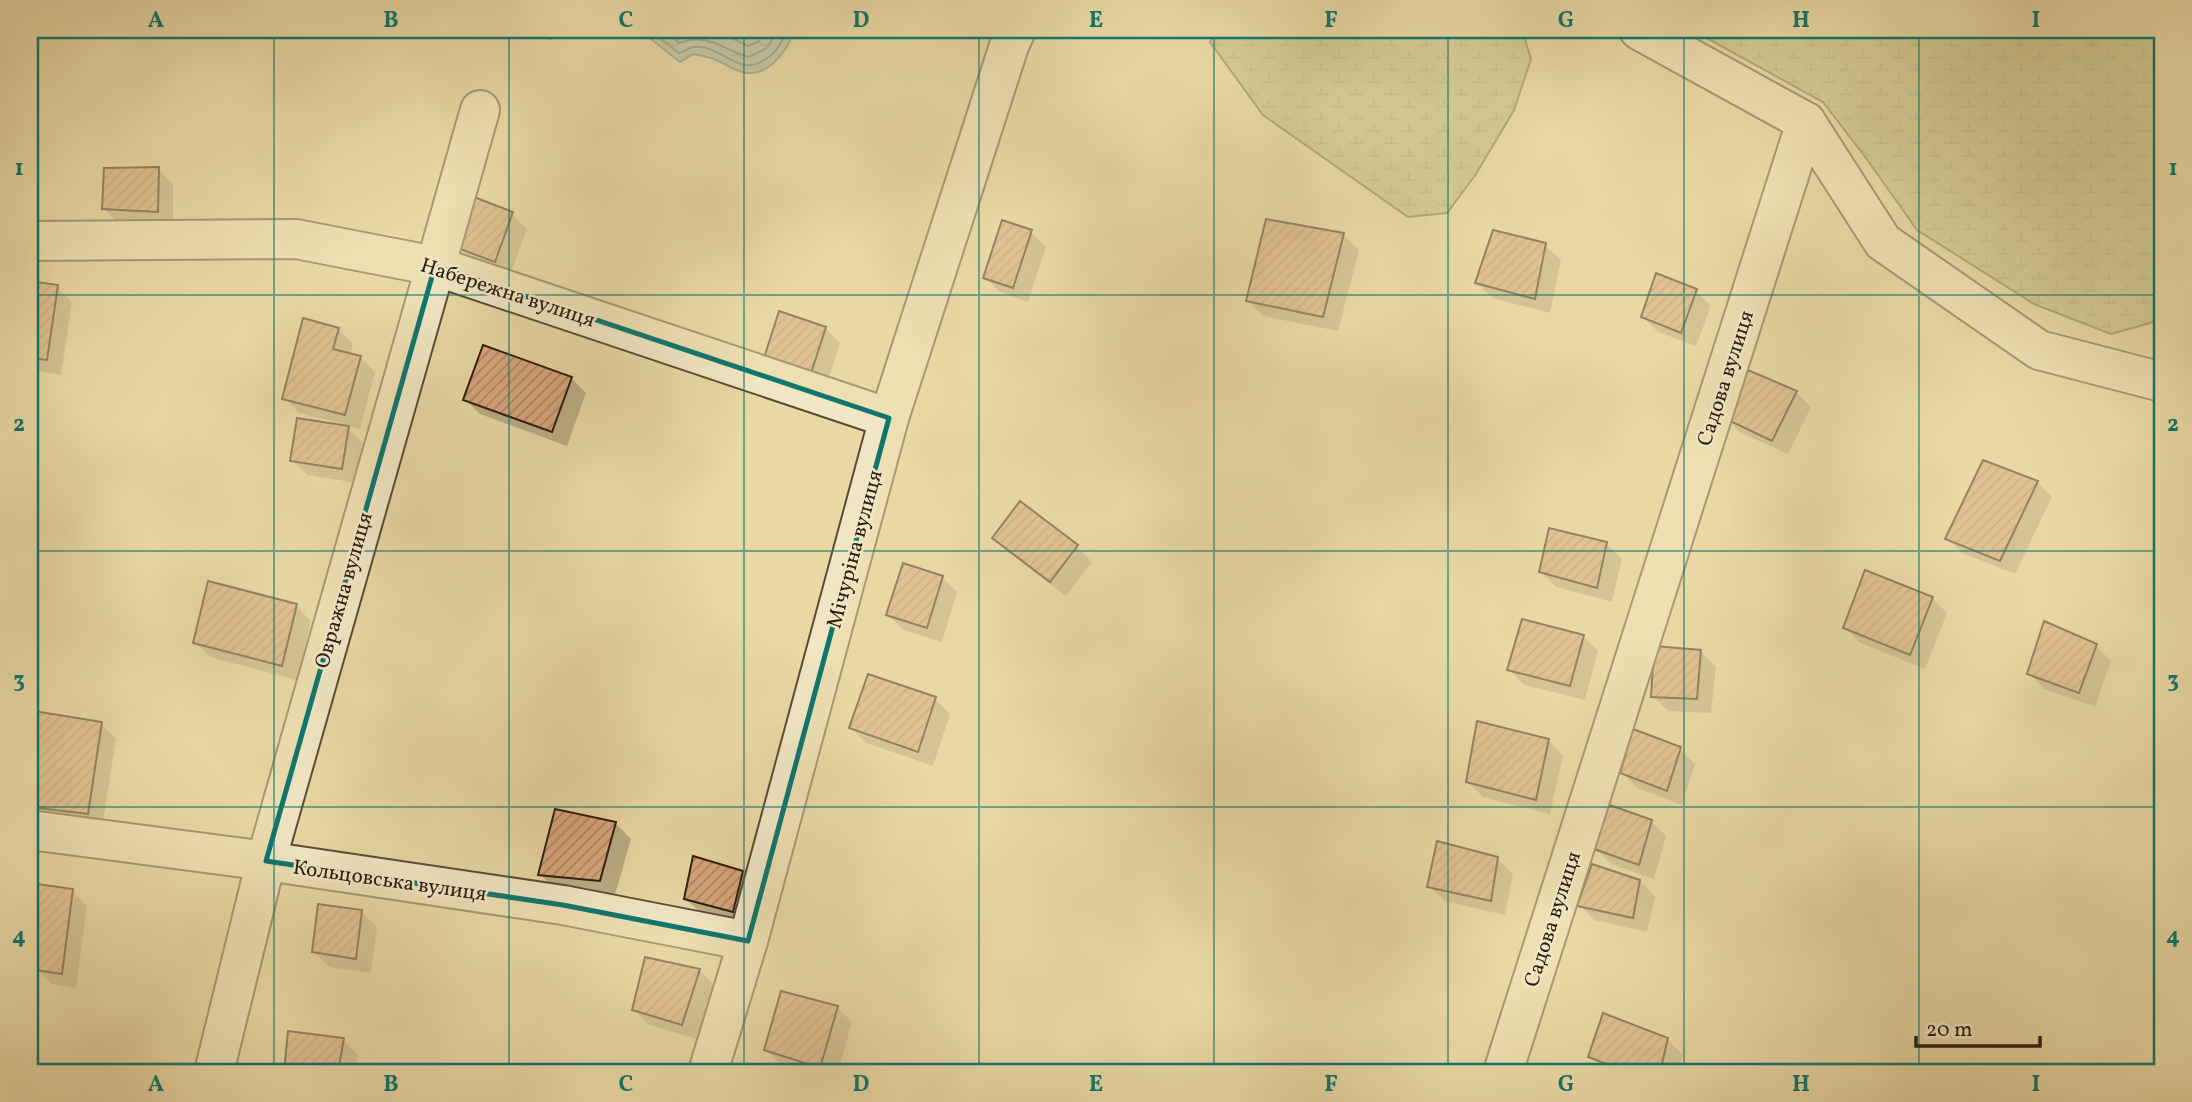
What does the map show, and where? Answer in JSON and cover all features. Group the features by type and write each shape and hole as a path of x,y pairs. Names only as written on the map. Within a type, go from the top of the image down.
{"street":[{"name":"Мічуріна вулиця","path":"708,1072 748,941 889,418 1016,30"},
{"path":"1639,30 1806,122 1883,242 2039,350 2162,383"},
{"name":"Овражна вулиця","path":"214,1072 266,861 480,110"},
{"name":"Садова вулиця","path":"1503,1072 1806,122"},
{"name":"Набережна вулиця","path":"30,240 296,239 435,266 889,418"},
{"name":"Кольцовська вулиця","path":"30,831 266,861 562,905 748,941"}],"highlighted area":[{"path":"435,266 889,418 748,941 563,905 266,861"}],"green space":[{"path":"1217,30 1522,30 1531,59 1514,110 1476,174 1447,213 1408,217 1263,115 1210,42"},
{"path":"1692,30 2162,30 2162,315 2150,323 2111,334 2034,304 1917,230 1823,102"}],"water":[{"path":"495,30 569,30 550,39"},
{"path":"649,30 794,30 788,45 771,65 755,73 747,73 694,54 680,62 647,36"}],"building":[{"path":"159,167 158,212 102,209 104,168"},
{"path":"474,197 513,212 495,262 455,247"},
{"path":"1266,219 1344,233 1323,317 1246,301"},
{"path":"1002,220 1032,230 1013,288 983,278"},
{"path":"1493,230 1546,243 1535,299 1475,283"},
{"path":"1656,273 1697,289 1681,333 1641,317"},
{"path":"30,281 58,285 47,360 30,358"},
{"path":"779,311 826,327 811,373 764,358"},
{"path":"303,318 339,328 333,349 361,356 345,415 282,399"},
{"path":"483,345 572,377 552,432 463,400"},
{"path":"1748,370 1797,391 1772,441 1724,418"},
{"path":"297,418 349,426 342,469 290,461"},
{"path":"1983,460 2038,481 2000,561 1945,539"},
{"path":"1020,501 1078,545 1050,582 992,538"},
{"path":"1549,528 1607,542 1597,588 1539,572"},
{"path":"903,563 943,576 927,628 886,615"},
{"path":"1865,570 1933,597 1910,655 1843,628"},
{"path":"208,581 297,604 282,666 193,643"},
{"path":"1522,619 1584,635 1570,686 1507,670"},
{"path":"2044,621 2097,644 2079,693 2027,674"},
{"path":"1654,646 1701,650 1697,699 1651,697"},
{"path":"868,674 936,697 918,752 849,728"},
{"path":"34,711 102,722 88,814 30,807 30,747"},
{"path":"1477,721 1549,739 1536,800 1466,782"},
{"path":"1633,729 1681,747 1667,791 1620,773"},
{"path":"1607,804 1652,820 1639,865 1594,849"},
{"path":"555,809 616,822 600,881 538,875"},
{"path":"1437,841 1498,857 1491,901 1427,887"},
{"path":"693,856 743,871 733,912 684,899"},
{"path":"1592,864 1640,880 1633,918 1577,906"},
{"path":"30,883 73,889 62,974 35,970 37,954 30,953"},
{"path":"318,904 362,910 356,959 312,952"},
{"path":"645,957 700,969 682,1025 632,1010"},
{"path":"781,991 838,1006 820,1068 764,1050"},
{"path":"1603,1013 1668,1038 1660,1072 1628,1072 1588,1057"},
{"path":"288,1031 344,1038 338,1072 284,1072"}]}
